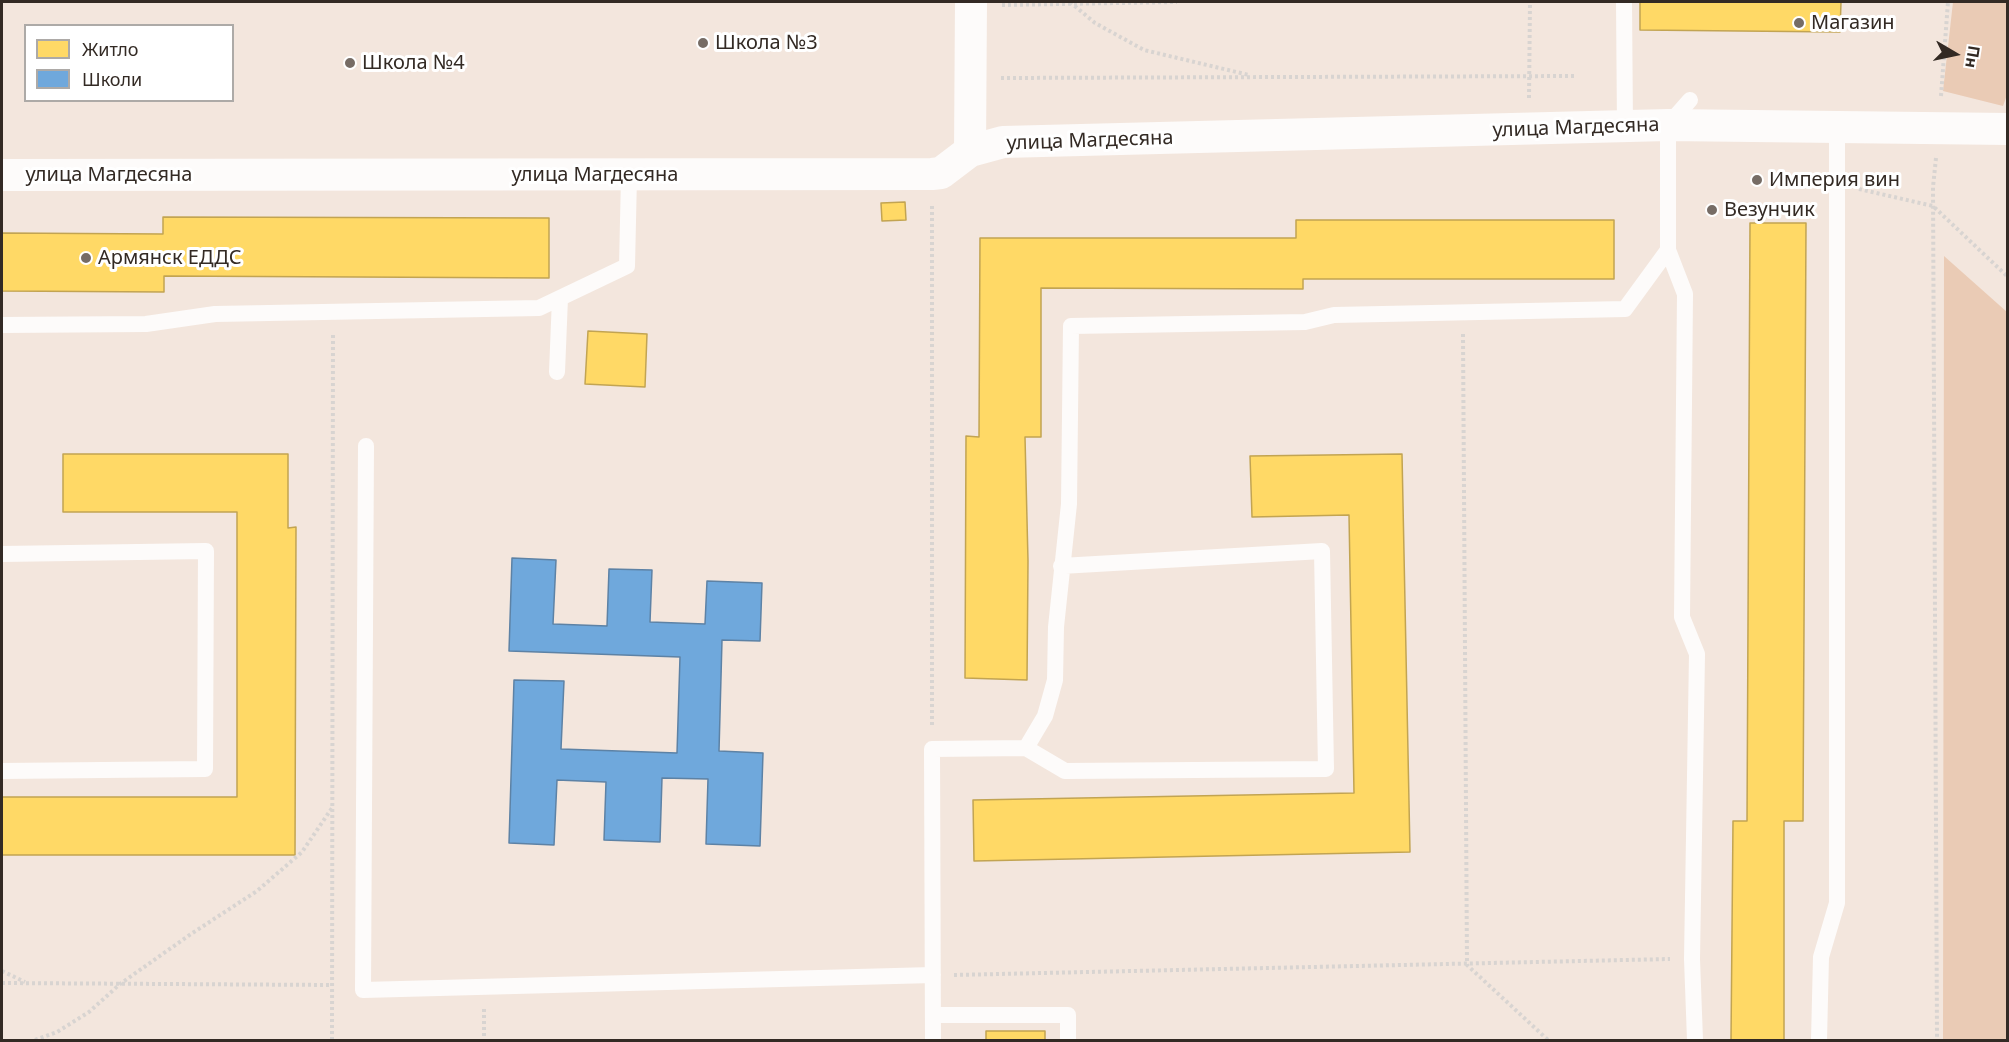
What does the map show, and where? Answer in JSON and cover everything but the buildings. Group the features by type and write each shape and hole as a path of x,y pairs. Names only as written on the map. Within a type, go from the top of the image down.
{"street":[{"path":"970,151 984,4"},
{"name":"улица Магдесяна","path":"2,175 932,174 941,173 970,151 1003,142 1668,125 2007,129"}],"lane":[{"path":"1624,2 1625,127"},
{"path":"1690,100 1668,125 1668,250 1685,294 1682,617 1697,654 1692,959 1695,1041"},
{"path":"1819,1041 1821,957 1837,903 1837,127"},
{"path":"2,325 146,324 215,314 539,308 627,266 629,176"},
{"path":"1026,748 1045,716 1055,680 1056,627 1069,504 1071,326 1305,322 1334,315 1625,309 1668,250"},
{"path":"557,372 560,298"},
{"path":"366,446 363,990 933,975"},
{"path":"2,554 206,551 205,769 2,771"},
{"path":"933,1041 932,749 1026,748 1065,771 1326,769 1322,551 1061,566"},
{"path":"933,1015 1068,1015 1068,1041"}],"path":[{"path":"1070,2 1095,22 1144,50 1255,77"},
{"path":"984,4 1177,2"},
{"path":"1529,104 1530,2"},
{"path":"1001,78 1577,76"},
{"path":"932,174 932,749"},
{"path":"1837,183 1934,206 2007,277"},
{"path":"1933,187 1937,1041"},
{"path":"332,1041 333,312"},
{"path":"1463,313 1467,965 1548,1041"},
{"path":"35,1041 57,1032 90,1012 120,984 257,891 302,852 333,808"},
{"path":"933,975 1692,959"},
{"path":"2,971 27,984"},
{"path":"2,983 332,986"},
{"path":"484,987 484,1041"}],"shaded area":[{"path":"1953,2 2007,2 2008,92 2003,106 1943,91"},
{"path":"1944,256 2007,312 2007,1040 1943,1040"}],"place":[{"name":"Магазин","path":"1799,23"},
{"name":"Школа №3","path":"703,43"},
{"name":"Школа №4","path":"350,63"},
{"name":"Империя вин","path":"1757,180"},
{"name":"Везунчик","path":"1712,210"},
{"name":"Армянск ЕДДС","path":"86,258"}]}
